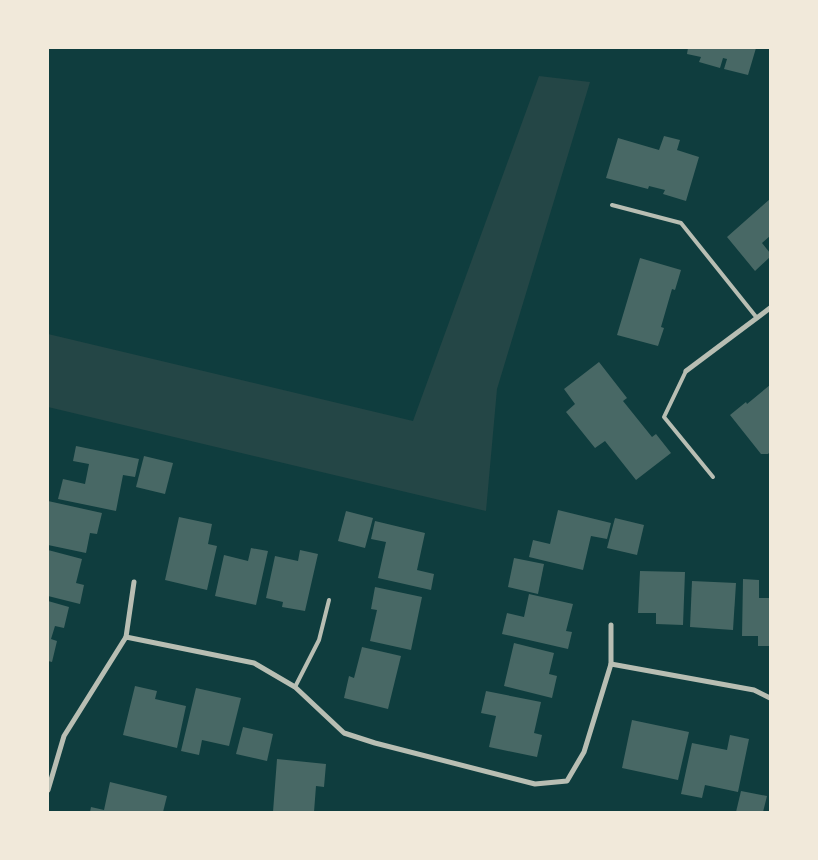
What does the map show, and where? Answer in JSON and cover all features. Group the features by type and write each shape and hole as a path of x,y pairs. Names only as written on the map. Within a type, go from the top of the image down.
{"street":[{"path":"686,371 770,308"},
{"path":"48,790 64,736 126,637 134,582"},
{"path":"126,637 254,664 295,687 344,733 375,743 535,784 567,781 584,752 611,664 610,625"},
{"path":"611,664 754,690 770,698"}],"lane":[{"path":"612,206 681,223 757,318"},
{"path":"686,371 664,417 713,477"},
{"path":"295,687 319,640 329,600"}],"shaded area":[{"path":"539,76 590,82 497,389 486,511 48,407 48,334 413,421"}],"building":[{"path":"688,48 756,48 748,75 724,69 727,59 723,58 720,68 699,62 701,57 687,54"},
{"path":"664,136 680,140 677,150 699,157 686,201 663,194 665,190 649,186 648,189 606,178 618,138 659,150"},
{"path":"770,199 770,236 762,243 770,253 770,257 755,271 727,237"},
{"path":"640,258 681,270 675,290 672,289 661,327 664,328 658,346 617,335"},
{"path":"599,362 627,398 623,401 652,437 656,434 671,453 636,480 605,441 595,448 566,412 575,404 564,389"},
{"path":"770,385 770,452 768,454 761,454 730,415"},
{"path":"76,446 139,459 135,477 123,475 116,511 58,499 63,479 85,484 89,464 73,461"},
{"path":"144,456 173,463 165,494 136,487"},
{"path":"48,501 102,513 97,534 90,533 86,553 48,545"},
{"path":"558,510 611,523 607,539 591,536 583,570 529,557 533,540 550,544"},
{"path":"346,511 373,518 365,548 338,541"},
{"path":"179,517 212,524 208,544 217,546 207,590 165,580"},
{"path":"615,518 644,525 637,555 607,548"},
{"path":"375,521 425,533 417,570 434,574 431,590 378,578 386,542 371,539"},
{"path":"251,548 268,551 256,605 215,596 224,555 248,561"},
{"path":"48,550 82,559 76,583 84,585 80,604 48,596"},
{"path":"300,550 318,554 305,611 282,607 283,602 266,598 275,556 298,561"},
{"path":"514,558 544,564 538,594 508,587"},
{"path":"640,571 685,572 683,625 656,624 656,613 638,613"},
{"path":"743,579 759,580 759,598 770,598 770,646 758,646 758,636 742,636"},
{"path":"692,581 736,583 733,630 690,627"},
{"path":"375,587 422,597 411,650 370,641 377,610 371,609"},
{"path":"529,594 573,604 566,631 572,632 568,649 502,634 507,613 524,617"},
{"path":"48,601 69,607 64,628 55,626 51,639 57,641 52,662 48,661"},
{"path":"514,643 554,653 549,674 557,676 552,698 504,686"},
{"path":"362,647 401,656 388,709 344,698 349,676 354,678"},
{"path":"135,686 157,691 155,699 186,706 177,748 123,735"},
{"path":"196,688 241,698 229,746 202,740 199,755 181,751"},
{"path":"486,691 541,702 534,733 542,735 537,757 489,747 496,716 481,713"},
{"path":"632,720 689,732 678,780 622,768"},
{"path":"243,727 273,734 267,761 236,754"},
{"path":"730,735 749,739 738,792 705,785 702,798 681,794 692,743 727,750"},
{"path":"277,759 326,764 324,787 316,786 314,812 273,812"},
{"path":"110,782 167,796 163,812 90,812 91,807 104,810"},
{"path":"741,791 767,796 763,812 736,812"}]}
